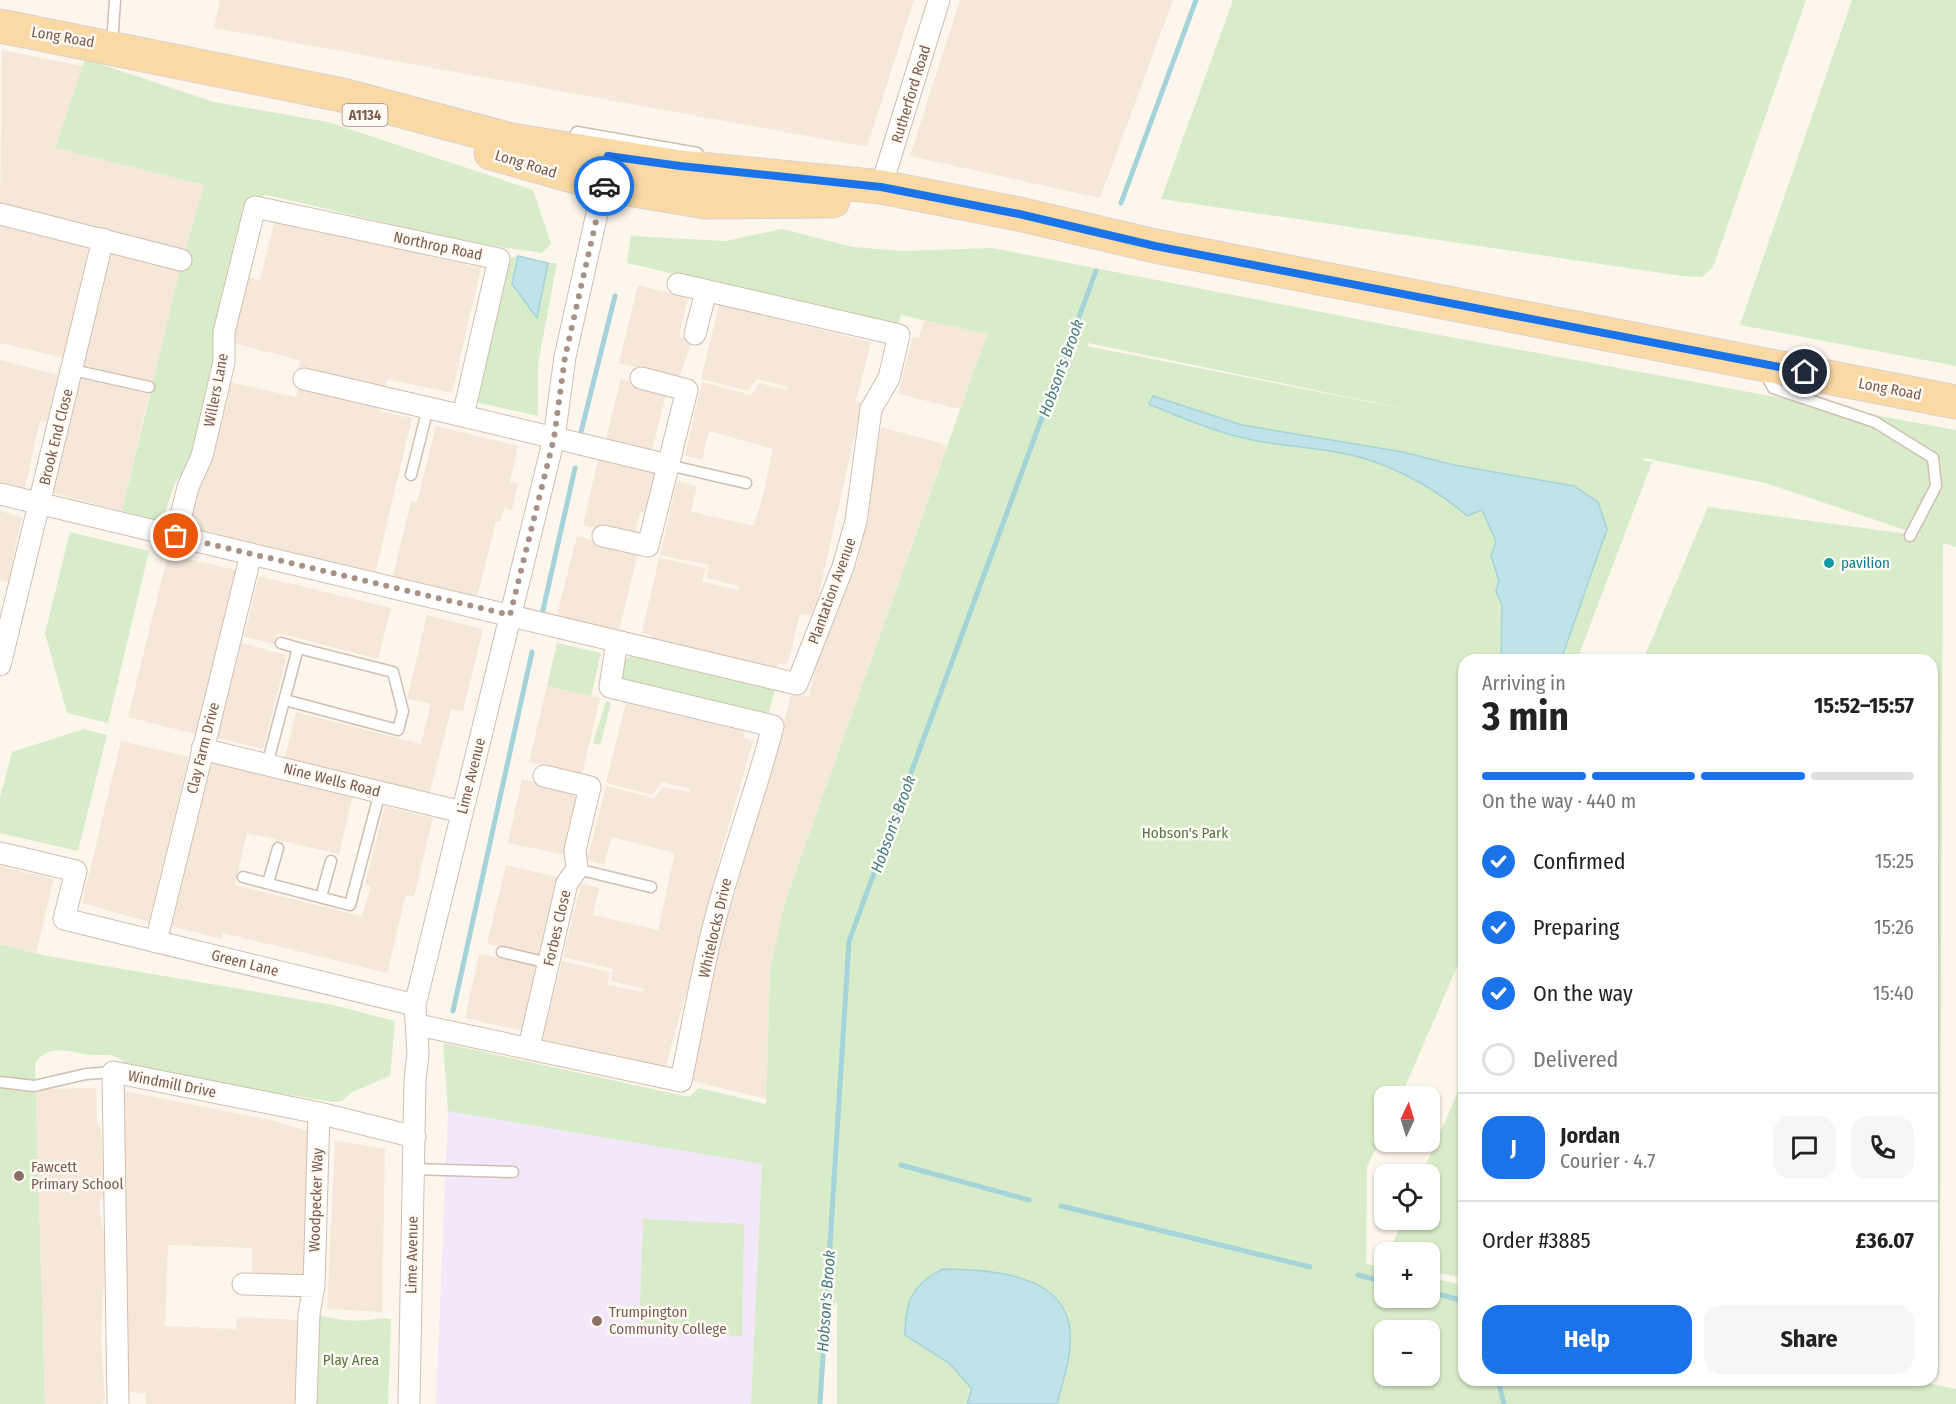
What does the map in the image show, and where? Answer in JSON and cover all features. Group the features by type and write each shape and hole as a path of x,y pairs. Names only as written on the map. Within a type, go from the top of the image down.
{"main road":[{"name":"Long Road","path":"0,26 119,48 342,95 511,140 567,149 606,170"},
{"name":"Long Road","path":"119,48 275,95 350,111 536,167 606,170 722,187 859,201 1082,229"},
{"name":"Long Road","path":"722,187 881,187 1956,402"}],"street":[{"name":"Rutherford Road","path":"881,187 939,0"},
{"name":"Lime Avenue","path":"409,1404 417,1015 462,812 554,438 565,357 606,170"},
{"name":"Northrop Road","path":"255,207 499,259 463,416"},
{"name":"Willers Lane","path":"176,536 188,487 202,456 224,362 224,332 255,207"},
{"path":"0,214 181,260"},
{"name":"Brook End Close","path":"0,665 9,591 39,504 103,239"},
{"name":"Plantation Avenue","path":"510,615 797,684 843,567 856,521 871,409 889,378 899,335 678,285"},
{"path":"695,334 706,291"},
{"path":"603,536 648,546 687,390 641,378"},
{"path":"304,379 668,465"},
{"path":"0,495 510,615"},
{"name":"Clay Farm Drive","path":"156,942 251,554"},
{"name":"Whitelocks Drive","path":"417,1015 529,1047 681,1081 714,925 773,726 610,687 617,641"},
{"name":"Nine Wells Road","path":"202,749 462,812"},
{"name":"Forbes Close","path":"529,1047 567,883 577,868 575,850 590,787 544,776"},
{"name":"Green Lane","path":"0,853 76,871 64,919 156,942 417,1015"},
{"name":"Windmill Drive","path":"118,1404 113,1072 319,1113 415,1137"},
{"name":"Woodpecker Way","path":"306,1404 309,1314 314,1286 319,1113"},
{"path":"243,1284 314,1286"}],"lane":[{"path":"115,0 119,48"},
{"path":"567,149 577,132 697,153 722,187"},
{"path":"1750,362 1773,388 1875,422 1933,458 1936,486 1910,536"},
{"name":"Brook End Close","path":"73,370 149,387"},
{"path":"411,475 428,408"},
{"path":"668,465 746,483"},
{"path":"281,643 393,672 403,711 398,730 285,700"},
{"path":"267,765 298,648"},
{"path":"243,877 350,905 380,792"},
{"path":"268,883 278,848"},
{"path":"321,897 331,861"},
{"path":"577,868 651,887"},
{"path":"502,952 548,963"},
{"path":"0,1082 34,1086 86,1074 113,1072"},
{"path":"414,1169 513,1172"}],"shaded area":[{"path":"220,0 914,0 867,147 214,28"},
{"path":"960,0 1173,0 1100,198 910,156"},
{"path":"2,50 83,66 55,148 204,185 186,253 0,209"},
{"path":"275,220 481,268 452,393 387,379 384,391 298,371 300,360 228,342 245,276 260,280"},
{"path":"0,223 89,245 64,358 0,343"},
{"path":"111,250 181,265 153,383 84,365"},
{"path":"638,285 688,298 679,336 692,341 679,378 619,363"},
{"path":"719,305 871,342 856,401 862,403 817,602 811,615 800,614 789,660 786,664 778,664 776,669 651,638 651,635 642,633 659,558 706,568 702,582 738,590 740,586 706,578 709,565 660,555 677,481 697,486 691,512 754,526 765,487 773,449 709,431 702,460 685,455 702,382 751,395 759,383 787,390 788,387 757,379 749,391 701,379"},
{"path":"924,320 987,334 960,409 898,394 913,337 919,338"},
{"path":"0,360 58,375 47,422 40,421 25,488 0,482"},
{"path":"79,378 149,394 122,511 51,493"},
{"path":"621,379 667,390 652,450 606,439"},
{"path":"225,381 296,397 299,386 380,405 380,411 412,418 375,574 187,526"},
{"path":"436,426 518,446 510,482 518,484 512,510 504,508 500,522 496,521 477,597 393,576 411,501 417,502"},
{"path":"881,427 947,445 785,902 770,969 766,1099 692,1081 722,927 736,891 756,804 773,764 791,694 809,697 817,660 858,560"},
{"path":"598,460 657,474 648,513 640,512 634,537 583,525"},
{"path":"0,511 22,517 8,582 0,580"},
{"path":"577,536 638,552 619,631 557,615"},
{"path":"168,554 236,570 195,734 128,717"},
{"path":"259,576 391,608 378,659 278,633 274,644 244,637"},
{"path":"427,615 483,629 463,711 451,709 429,796 284,761 296,712 421,744 431,704 407,699"},
{"path":"241,643 287,655 263,749 217,738"},
{"path":"547,686 600,698 582,775 529,762"},
{"path":"626,703 744,731 744,738 753,741 717,866 722,868 695,980 690,979 665,1069 542,1039 562,961 610,972 607,985 643,992 644,989 611,981 613,969 563,957 581,883 599,888 593,915 658,930 675,853 612,837 604,864 587,860 606,786 654,798 663,787 690,792 690,789 662,782 652,795 606,783"},
{"path":"121,741 189,757 149,922 82,903"},
{"path":"211,761 353,795 339,854 247,833 235,885 362,916 371,886 365,884 385,806 433,818 414,897 406,895 387,973 223,933 222,939 172,926"},
{"path":"522,779 580,791 566,855 508,843"},
{"path":"506,865 561,878 542,956 487,944"},
{"path":"0,866 54,879 36,953 0,944"},
{"path":"479,954 540,966 525,1031 465,1018"},
{"path":"96,1088 97,1123 101,1130 104,1195 99,1203 106,1238 101,1339 105,1400 103,1404 45,1404 36,1089"},
{"path":"125,1091 270,1120 309,1131 304,1281 252,1280 252,1248 168,1245 165,1326 236,1329 237,1317 299,1320 297,1404 146,1404 146,1393 124,1392"},
{"name":"Trumpington Community College","path":"448,1111 762,1163 751,1404 436,1404"},
{"path":"335,1140 385,1149 382,1312 327,1309"}],"green space":[{"path":"1233,0 1806,0 1713,267 1702,277 1682,276 1161,199"},
{"path":"1852,0 1956,0 1956,366 1740,325"},
{"path":"85,59 214,102 328,122 533,190 551,244 542,253 507,248 438,235 266,195 255,200 197,454 175,483 162,521 122,511 181,265 204,185 55,148"},
{"name":"Hobson's Park","path":"782,229 853,247 901,251 992,248 1434,334 1956,430 1956,547 1943,543 1939,1375 1938,654 1646,654 1708,507 1923,536 1765,483 1644,458 1643,460 1652,462 1579,654 1458,654 1458,965 1405,1086 1374,1086 1374,1152 1367,1167 1366,1264 1374,1266 1374,1308 1440,1308 1440,1280 1458,1284 1458,1386 1938,1385 1956,1389 1956,1404 837,1404 837,1300 823,1338 819,1404 751,1404 762,1164 448,1111 443,1043 689,1097 699,1088 766,1104 770,969 785,902 987,334 901,315 897,326 627,263 631,236 726,241","holes":["1088,343 1424,413 1087,346"]},
{"path":"518,256 512,284 537,318 548,263 557,263 538,364 538,416 476,402 507,259"},
{"path":"70,532 149,551 108,723 67,713 45,633"},
{"path":"557,643 601,653 591,696 547,686"},
{"path":"635,654 775,689 768,716 627,683 620,675 622,660"},
{"path":"606,701 611,703 600,745 593,743"},
{"path":"84,729 107,735 78,851 0,833 0,798 12,752"},
{"path":"0,944 47,956 333,1005 395,1021 390,1076 352,1092 342,1101 333,1102 133,1070 119,1058 111,1055 91,1055 61,1050 47,1053 35,1063 45,1404 0,1404"},
{"path":"1458,1092 1458,1277 1440,1273 1440,1242 1393,1242 1399,1230 1440,1230 1440,1164 1426,1164 1432,1152 1440,1152 1440,1133"},
{"path":"643,1219 744,1224 742,1336 639,1334"},
{"name":"Play Area","path":"318,1315 361,1321 391,1319 388,1404 310,1404"}],"water":[{"path":"518,256 548,263 537,318 512,284"},
{"path":"1153,396 1242,425 1403,452 1454,465 1574,486 1598,502 1607,529 1563,654 1501,654 1502,605 1496,591 1499,581 1491,556 1496,541 1482,510 1467,516 1438,494 1406,475 1353,455 1235,436 1149,404"},
{"path":"943,1269 981,1271 1021,1278 1040,1286 1055,1297 1065,1312 1070,1332 1067,1368 1057,1404 967,1404 972,1389 949,1363 905,1335 905,1323 912,1295 924,1281"}],"waterway":[{"name":"Hobson's Brook","path":"1121,203 1196,0"},
{"name":"Hobson's Brook","path":"820,1404 849,941 1096,271"},
{"path":"581,432 615,296"},
{"path":"543,610 575,468"},
{"path":"453,1011 532,652"},
{"path":"901,1165 1029,1200"},
{"path":"1061,1206 1310,1267"},
{"path":"1358,1275 1374,1279"},
{"path":"1440,1295 1458,1299"},
{"path":"1500,1386 1504,1404"}],"way so far":[{"path":"176,536 510,615 554,438 565,357 604,186"}],"place":[{"name":"pavilion","path":"1829,563"},
{"name":"Fawcett Primary School","path":"19,1176"},
{"name":"Trumpington Community College","path":"597,1321"}],"route":[{"path":"604,186 608,156 680,166 881,187 1019,214 1155,246 1805,372"}]}
